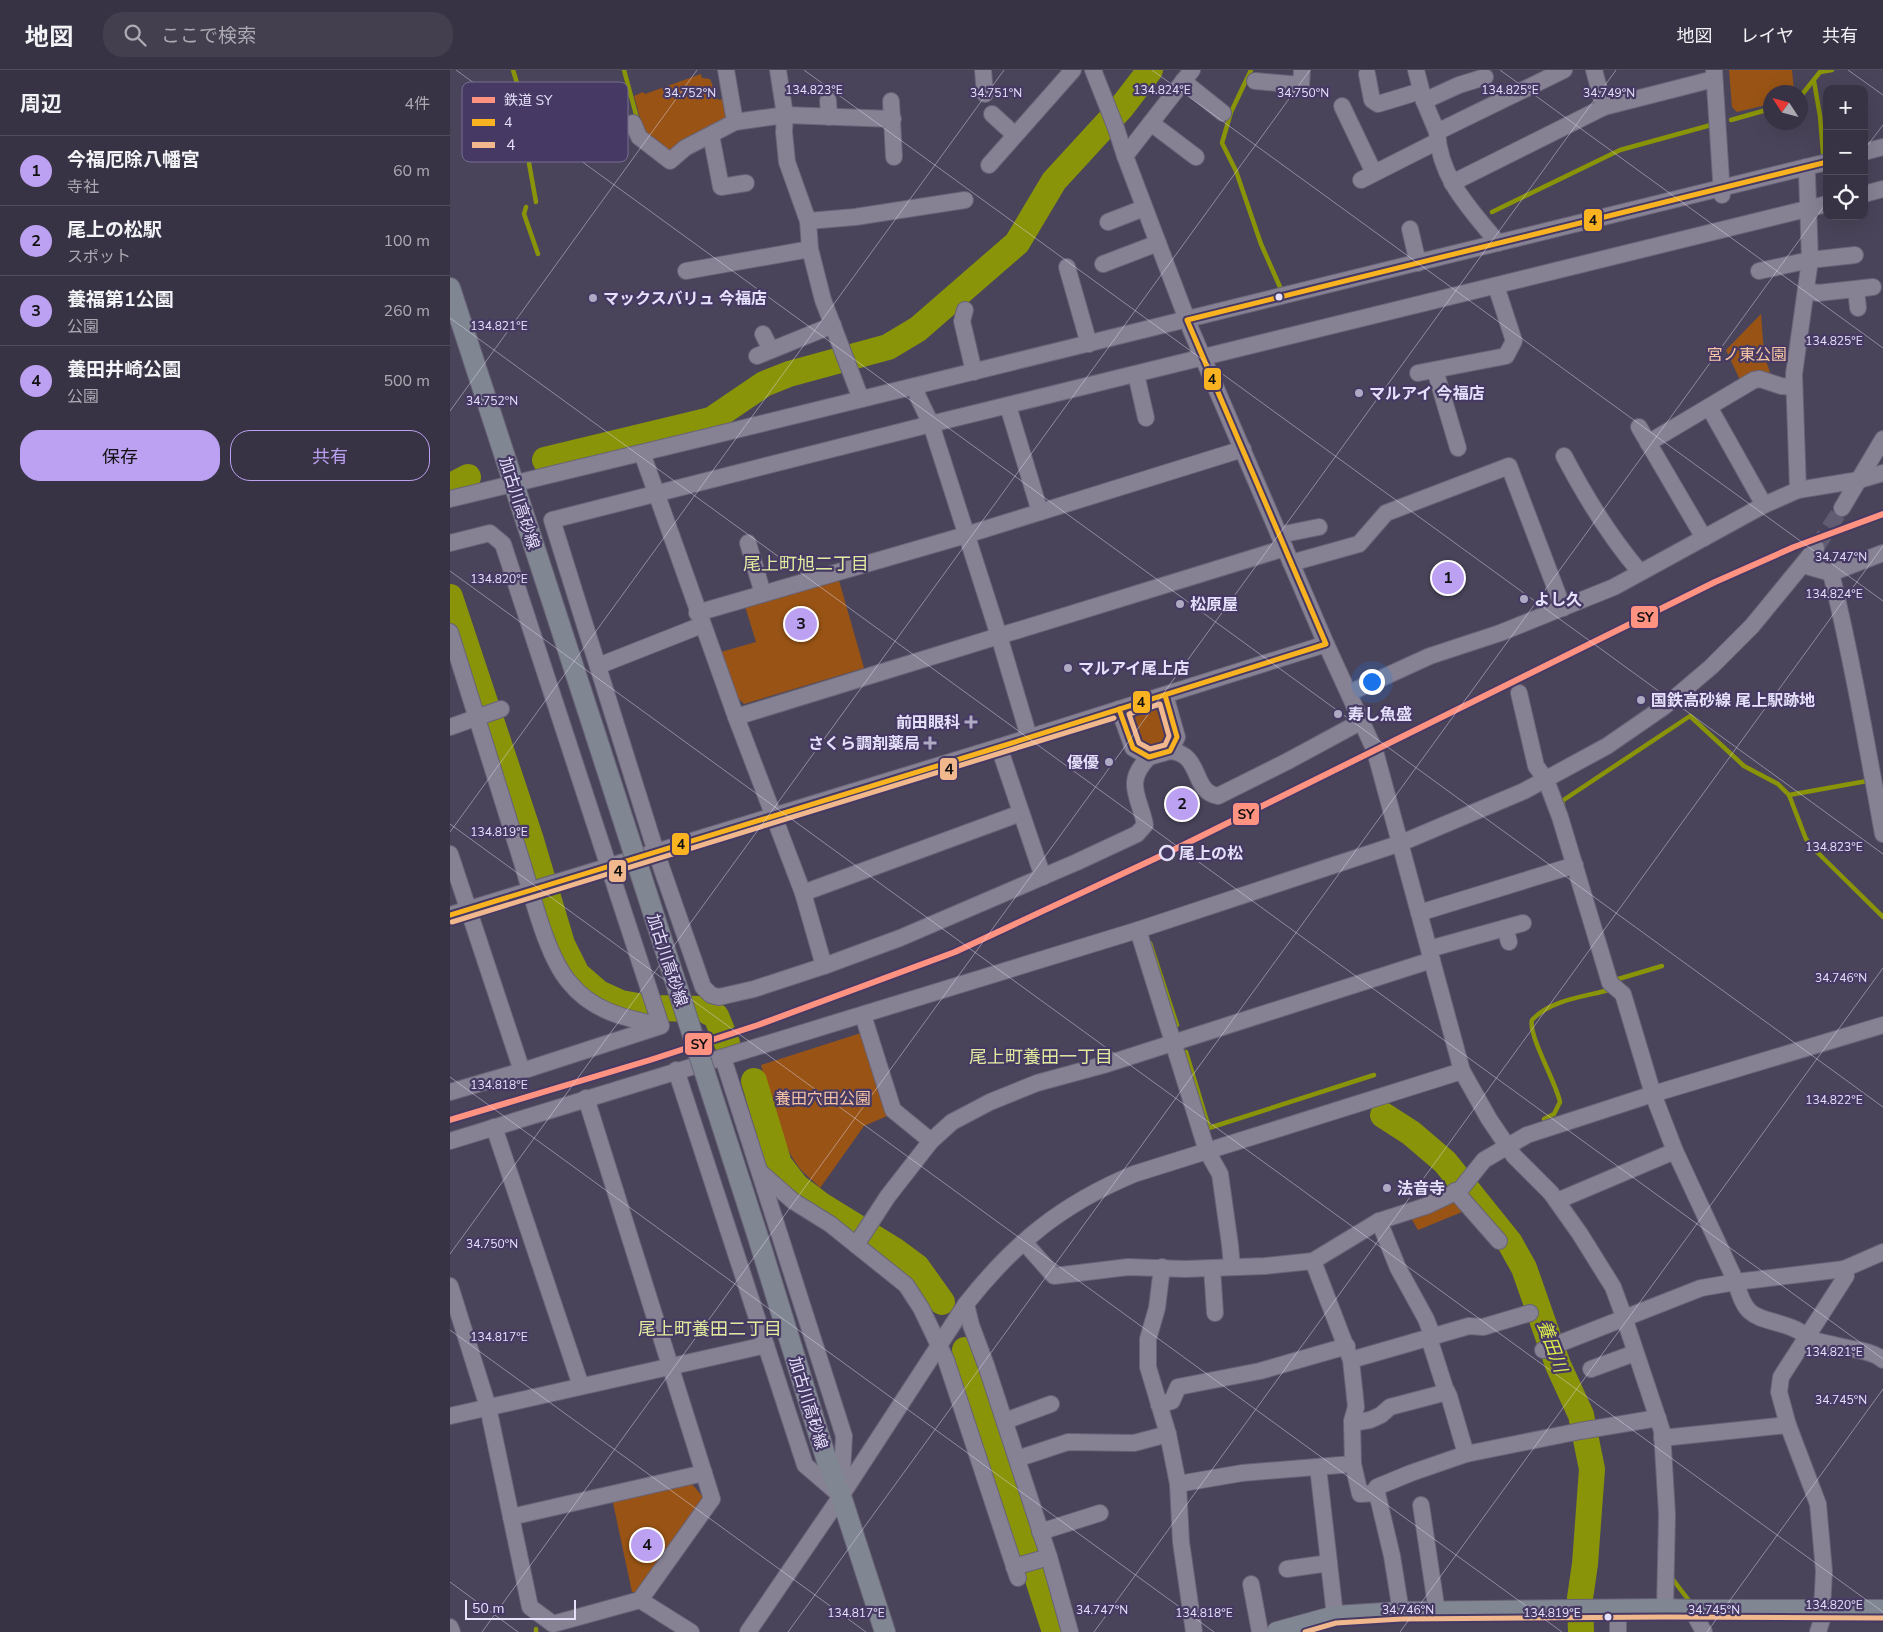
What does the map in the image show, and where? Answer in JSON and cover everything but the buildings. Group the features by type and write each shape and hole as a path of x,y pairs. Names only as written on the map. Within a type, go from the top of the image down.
{"main road":[{"name":"加古川高砂線","path":"450,288 757,1234 826,1458 841,1496 885,1632"},
{"path":"1277,1632 1323,1623 1401,1612 1618,1609 1883,1610"}],"street":[{"path":"726,70 735,122"},
{"path":"778,70 785,115 784,132 787,162 808,221 810,249 823,300 861,399"},
{"path":"983,70 985,94"},
{"path":"989,165 1073,70"},
{"path":"1092,70 1116,128 1187,320 1244,449 1326,644 1375,751 1462,1071 1489,1119 1514,1156 1551,1193 1580,1234 1613,1287 1658,1418 1662,1438 1667,1514 1665,1609"},
{"path":"1255,81 1301,85 1302,70"},
{"path":"1416,70 1437,136 1440,158 1457,192 1498,243"},
{"path":"1342,106 1367,177 1541,75 1564,70"},
{"path":"1594,70 1604,107"},
{"path":"1366,74 1372,100 1378,104 1423,96 1485,77"},
{"path":"1452,182 1604,107 1714,74 1722,191"},
{"path":"1125,156 1187,75 1222,113"},
{"path":"828,100 829,117"},
{"path":"892,102 894,157"},
{"path":"992,114 1015,135"},
{"path":"633,123 639,137 670,166 685,148 735,122 785,115 893,119"},
{"path":"1150,123 1196,157"},
{"path":"711,135 721,187 746,183"},
{"path":"1868,151 1883,147"},
{"path":"450,499 1498,243 1722,191 1823,163"},
{"path":"1798,490 1794,374 1812,292 1815,259 1808,208 1806,167"},
{"path":"1868,193 1883,189"},
{"path":"808,221 855,217 965,200"},
{"path":"1362,721 1218,796 1210,795 1204,789 1188,757 1177,751 1170,751 1149,758 1138,772 1135,788 1135,794 1145,825 1137,834 1077,862 900,938 754,989 718,997 711,996 703,987 656,852 552,520 932,424 1496,286 1673,240 1823,205"},
{"path":"1108,222 1144,208"},
{"path":"1410,229 1418,263"},
{"path":"1104,264 1158,243"},
{"path":"686,271 810,249"},
{"path":"1759,271 1815,259 1855,255"},
{"path":"1067,267 1088,344"},
{"path":"1418,373 1506,356 1514,341 1496,286"},
{"path":"1812,292 1873,287"},
{"path":"1856,289 1858,308"},
{"path":"965,310 962,321 974,372"},
{"path":"763,334 764,353 833,325"},
{"path":"1435,370 1458,448"},
{"path":"1136,374 1146,418"},
{"path":"1648,443 1754,380 1760,379 1781,386 1794,387"},
{"path":"915,386 932,424 999,636 1028,737"},
{"path":"1008,406 1040,512"},
{"path":"1709,407 1764,505"},
{"path":"1639,427 1704,538"},
{"path":"1842,508 1883,439"},
{"path":"598,666 700,619 763,594 966,535 1244,449"},
{"path":"642,453 700,619 803,893 824,966"},
{"path":"1564,456 1600,520 1617,545 1640,572"},
{"path":"1291,563 1359,544 1386,513 1509,466 1562,608"},
{"path":"1349,693 1430,656 1500,633 1614,587 1764,505 1798,490 1859,480 1883,473"},
{"path":"736,717 999,636 1319,527"},
{"path":"450,543 490,533 503,544 661,1026"},
{"path":"747,543 763,594"},
{"path":"450,1141 676,1070 723,1058 1138,930 1401,843 1524,792 1607,746 1665,706 1711,667 1745,633 1816,548"},
{"path":"1803,565 1831,573 1883,553"},
{"path":"1831,573 1846,634 1863,718 1883,834"},
{"path":"450,632 549,947 555,960 568,981 594,1005 624,1018 661,1026"},
{"path":"450,915 999,747 1326,644"},
{"path":"1519,693 1536,766 1546,780 1560,817 1613,985 1623,994 1653,1094 1675,1151 1736,1282 1742,1302 1753,1314 1763,1320 1790,1327 1816,1340 1869,1353 1883,1360"},
{"path":"1165,695 1177,737 1170,751"},
{"path":"450,727 501,709"},
{"path":"1119,709 1133,748 1149,758"},
{"path":"999,747 1043,876"},
{"path":"803,893 1021,813"},
{"path":"450,854 522,1071"},
{"path":"1419,912 1575,865"},
{"path":"856,1245 888,1196 931,1141 952,1122 990,1102 1037,1083 1174,1043 1430,955 1507,935 1523,923"},
{"path":"1138,930 1208,1151 1220,1174 1232,1267"},
{"path":"864,1015 894,1110 931,1141"},
{"path":"1024,1242 1054,1276 1128,1267 1185,1269 1265,1266 1313,1261 1379,1221 1426,1206 1458,1190 1484,1160 1527,1135 1653,1094 1883,1025"},
{"path":"450,1092 661,1026"},
{"path":"723,1058 844,1436 841,1496"},
{"path":"676,1070 805,1465 841,1496"},
{"path":"748,1632 841,1496 963,1310 988,1276 1046,1222 1105,1186 1134,1174 1462,1071"},
{"path":"450,1286 488,1407 530,1607 553,1624 640,1600 712,1499 672,1366 586,1098"},
{"path":"494,1127 581,1386"},
{"path":"1557,1202 1675,1151"},
{"path":"760,1172 793,1201 830,1224 906,1285 941,1342 1016,1572 1049,1557"},
{"path":"1458,1190 1499,1241"},
{"path":"1379,1221 1398,1268 1426,1319 1466,1454"},
{"path":"1551,1347 1701,1288 1844,1269 1883,1252"},
{"path":"1313,1261 1349,1353 1356,1407 1352,1421 1354,1464 1360,1494 1377,1493 1392,1556 1401,1612"},
{"path":"1162,1267 1157,1308 1148,1339 1148,1367 1168,1434 1178,1484 1181,1542 1194,1632"},
{"path":"1212,1268 1215,1313"},
{"path":"1818,1632 1824,1610 1824,1571 1818,1504 1788,1425 1779,1392 1779,1383 1785,1370 1846,1276 1844,1269"},
{"path":"963,1310 971,1325 1005,1421 1072,1631 1070,1632"},
{"path":"1159,1405 1172,1401 1178,1387 1431,1337 1469,1326 1483,1327 1530,1313"},
{"path":"450,1416 766,1345"},
{"path":"1591,1369 1635,1353"},
{"path":"1352,1421 1370,1420 1390,1408 1447,1392"},
{"path":"1005,1421 1051,1404"},
{"path":"1373,1493 1377,1487 1411,1472 1466,1454 1584,1430 1658,1418"},
{"path":"1662,1438 1788,1425"},
{"path":"1017,1459 1068,1442 1134,1442 1168,1434"},
{"path":"1178,1484 1242,1473 1354,1464"},
{"path":"1318,1467 1329,1563 1323,1623"},
{"path":"512,1517 704,1473"},
{"path":"1421,1505 1437,1612"},
{"path":"1040,1532 1100,1513"},
{"path":"1287,1569 1329,1563"},
{"path":"1251,1584 1260,1632"},
{"path":"640,1600 691,1632"},
{"path":"1618,1609 1618,1632"},
{"path":"1692,1610 1704,1632"},
{"path":"450,1627 452,1632"}],"green space":[{"path":"1729,70 1792,70 1793,85 1763,85 1763,106 1737,112 1732,107"},
{"path":"701,74 702,78 710,79 718,100 723,99 731,121 671,151 648,135 639,115 634,96 643,92 645,94"},
{"name":"宮ノ東公園","path":"1761,314 1764,354 1770,373 1759,371 1740,380 1726,350"},
{"path":"838,577 864,668 744,704 738,698 721,652 756,642 745,606"},
{"path":"1152,708 1160,713 1165,721 1168,730 1168,740 1162,748 1141,749 1133,729 1133,719"},
{"name":"養田穴田公園","path":"861,1033 887,1116 864,1126 820,1188 803,1172 788,1149 777,1121 761,1065"},
{"path":"1452,1197 1462,1212 1418,1230 1411,1218"},
{"path":"690,1482 704,1498 638,1592 632,1592 612,1498"}],"waterway":[{"path":"513,70 517,82"},
{"path":"624,70 627,82"},
{"path":"545,460 711,420 764,384 789,374 888,347 918,329 1017,243 1054,181 1121,108 1150,70"},
{"path":"1251,70 1231,112 1222,143 1236,171 1261,244 1280,287"},
{"path":"1808,87 1820,72 1832,70"},
{"path":"1814,81 1820,116 1823,153"},
{"path":"628,85 638,122"},
{"path":"1731,120 1763,111"},
{"path":"1492,212 1620,150 1711,125"},
{"path":"529,163 536,202"},
{"path":"526,207 524,214 538,254"},
{"path":"451,490 453,485 468,477"},
{"path":"450,597 530,837 562,944 577,974 599,993 621,1003 649,1008 703,1009 716,1016 727,1043"},
{"path":"1563,805 1562,801 1690,716 1744,766 1778,784 1789,795 1806,839 1883,917"},
{"path":"1789,795 1867,781"},
{"path":"1150,943 1177,1025"},
{"path":"1615,978 1615,980 1662,966"},
{"path":"1544,1119 1554,1114 1560,1102 1534,1036 1532,1020 1539,1013 1557,1004 1609,990"},
{"path":"1186,1052 1209,1128 1374,1075"},
{"path":"754,1081 779,1164 796,1186 821,1205 894,1250 917,1267 942,1302"},
{"name":"養田川","path":"1383,1115 1411,1133 1445,1162 1510,1243 1524,1268 1558,1365 1581,1415 1592,1469 1585,1564 1580,1598 1581,1632"},
{"path":"965,1350 1030,1556"},
{"path":"1034,1567 1055,1632"},
{"path":"1671,1577 1690,1602"}],"tunnel":[{"path":"1816,548 1842,508"}],"rail line":[{"name":"SY","path":"450,1120 650,1060 758,1025 955,952 1167,853 1715,582 1794,547 1883,514"}],"transit line":[{"name":"4","path":"450,915 999,747 1326,644 1187,320 1823,163"},
{"name":"4","path":"1119,709 1133,748 1149,757 1170,751 1177,737 1165,695"},
{"name":"４","path":"1160,704 1169,736 1165,745 1150,749 1139,743 1129,714 1160,704"},
{"name":"４","path":"452,922 1114,718"},
{"name":"４","path":"1305,1632 1336,1623 1401,1619 1883,1618"}],"place":[{"name":"マックスバリュ 今福店","path":"593,298"},
{"name":"マルアイ 今福店","path":"1359,393"},
{"name":"今福厄除八幡宮","path":"1448,578"},
{"name":"よし久","path":"1524,599"},
{"name":"松原屋","path":"1180,604"},
{"name":"養福第1公園","path":"801,624"},
{"name":"マルアイ尾上店","path":"1068,668"},
{"name":"国鉄高砂線 尾上駅跡地","path":"1641,700"},
{"name":"寿し魚盛","path":"1338,714"},
{"name":"前田眼科","path":"971,722"},
{"name":"さくら調剤薬局","path":"930,743"},
{"name":"優優","path":"1109,762"},
{"name":"尾上の松駅","path":"1182,804"},
{"name":"尾上の松","path":"1167,853"},
{"name":"法音寺","path":"1387,1188"},
{"name":"養田井崎公園","path":"647,1545"}],"district":[{"name":"尾上町旭二丁目","path":"806,564"},
{"name":"尾上町養田一丁目","path":"1041,1057"},
{"name":"尾上町養田二丁目","path":"710,1329"}]}
